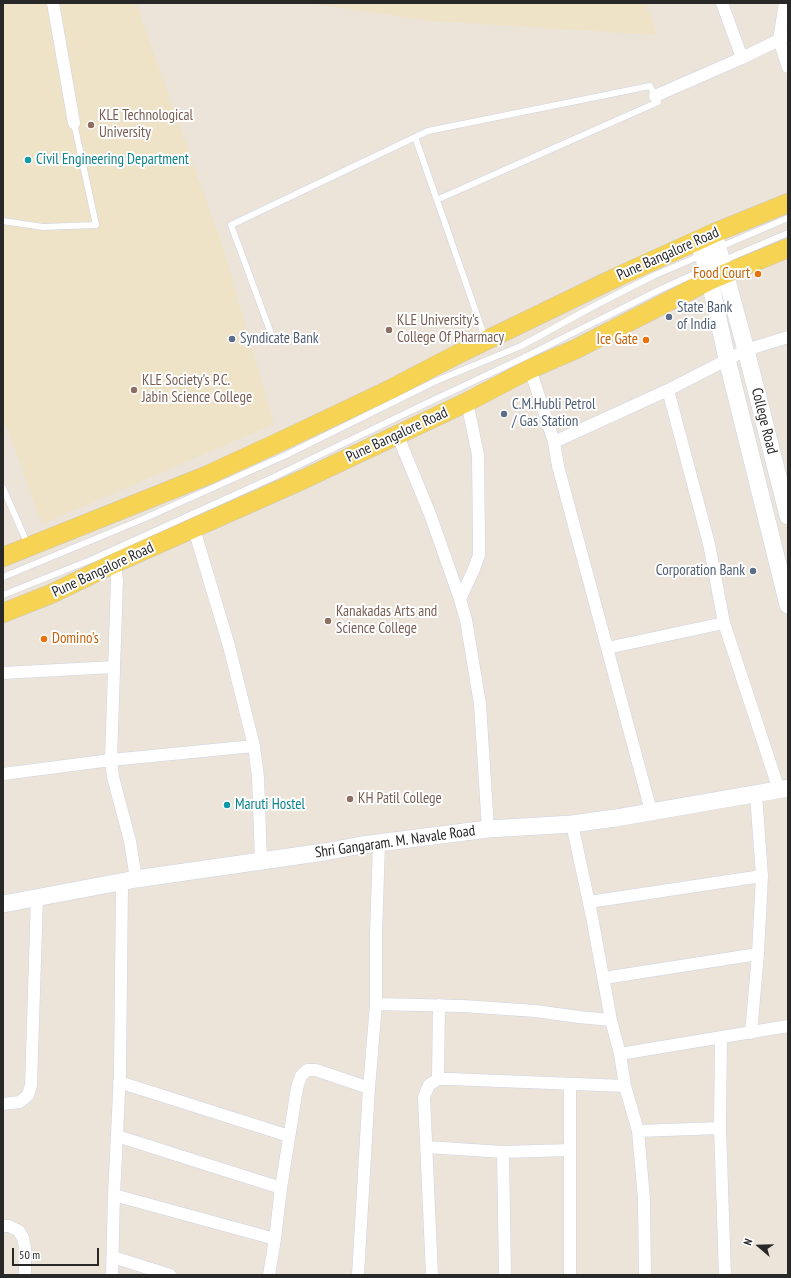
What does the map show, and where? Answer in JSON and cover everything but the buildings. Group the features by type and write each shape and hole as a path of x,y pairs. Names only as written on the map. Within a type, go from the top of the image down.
{"main road":[{"name":"Pune Bangalore Road","path":"3,614 51,594 115,563 304,479 467,402 530,369 609,333 788,203"},
{"name":"Pune Bangalore Road","path":"3,558 215,472 389,390 486,340 617,277 712,257 788,248"},
{"name":"College Road","path":"712,257 746,350 788,516"},
{"path":"712,257 727,359 788,605"},
{"name":"Shri Gangaram. M. Navale Road","path":"3,904 129,881 362,845 488,829 572,824 784,789"}],"street":[{"path":"53,3 74,123"},
{"path":"722,3 742,58"},
{"path":"785,3 783,37 788,67"},
{"path":"655,96 742,58 783,37"},
{"path":"554,442 668,390 746,350 788,337"},
{"path":"530,369 554,442 558,466 651,811"},
{"path":"668,390 709,544 724,624 784,789"},
{"path":"460,598 474,569 478,555 479,541 478,461 467,402"},
{"path":"397,434 430,514 460,598 466,620 480,704 488,829"},
{"path":"194,528 229,646 254,746 258,777 261,861"},
{"path":"112,1275 114,1195 130,841 116,788 111,760 117,580 115,563"},
{"path":"607,648 724,624"},
{"path":"3,673 114,667"},
{"path":"3,774 111,760 254,746"},
{"path":"751,1033 758,954 762,876 756,794"},
{"path":"572,824 620,1054 625,1086 638,1131 644,1199 645,1275"},
{"path":"358,1275 369,1088 376,1004 376,934 380,843"},
{"path":"589,902 762,876"},
{"path":"3,1104 20,1102 28,1095 31,1085 37,897"},
{"path":"604,978 758,954"},
{"path":"376,1004 535,1011 612,1020"},
{"path":"438,1079 439,1006"},
{"path":"620,1054 788,1026"},
{"path":"721,1038 720,1128 725,1275"},
{"path":"270,1275 289,1136 297,1088 301,1076 307,1070 316,1070 369,1088"},
{"path":"432,1275 424,1097 429,1085 438,1079 625,1086"},
{"path":"119,1082 289,1136"},
{"path":"570,1085 570,1275"},
{"path":"638,1131 720,1128"},
{"path":"117,1136 281,1188"},
{"path":"427,1147 503,1152 570,1150"},
{"path":"503,1152 505,1275"},
{"path":"114,1195 275,1239"},
{"path":"3,1226 9,1226 19,1231 23,1238 25,1248 25,1275"},
{"path":"113,1257 170,1275"}],"lane":[{"path":"272,339 231,225 428,131 650,86 658,102 441,198"},
{"path":"3,221 43,227 96,225 74,123"},
{"path":"416,137 486,340"},
{"path":"3,595 93,559 281,474 525,357 657,291 712,257 788,218"},
{"path":"3,577 143,519 286,455 436,381 521,346 653,276 788,233"},
{"path":"3,488 29,547"}],"shaded area":[{"path":"3,3 136,3 223,247 274,424 42,524 3,417"},
{"path":"305,3 646,3 657,35 432,21"}],"place":[{"name":"KLE Technological University","path":"91,125"},
{"name":"Civil Engineering Department","path":"28,160"},
{"name":"Food Court","path":"758,274"},
{"name":"State Bank of India","path":"669,317"},
{"name":"KLE University's College Of Pharmacy","path":"389,330"},
{"name":"Syndicate Bank","path":"232,339"},
{"name":"Ice Gate","path":"646,340"},
{"name":"KLE Society's P.C. Jabin Science College","path":"134,390"},
{"name":"C.M.Hubli Petrol / Gas Station","path":"504,414"},
{"name":"Corporation Bank","path":"753,571"},
{"name":"Kanakadas Arts and Science College","path":"328,621"},
{"name":"Domino's","path":"44,639"},
{"name":"KH Patil College","path":"350,799"},
{"name":"Maruti Hostel","path":"227,805"}]}
